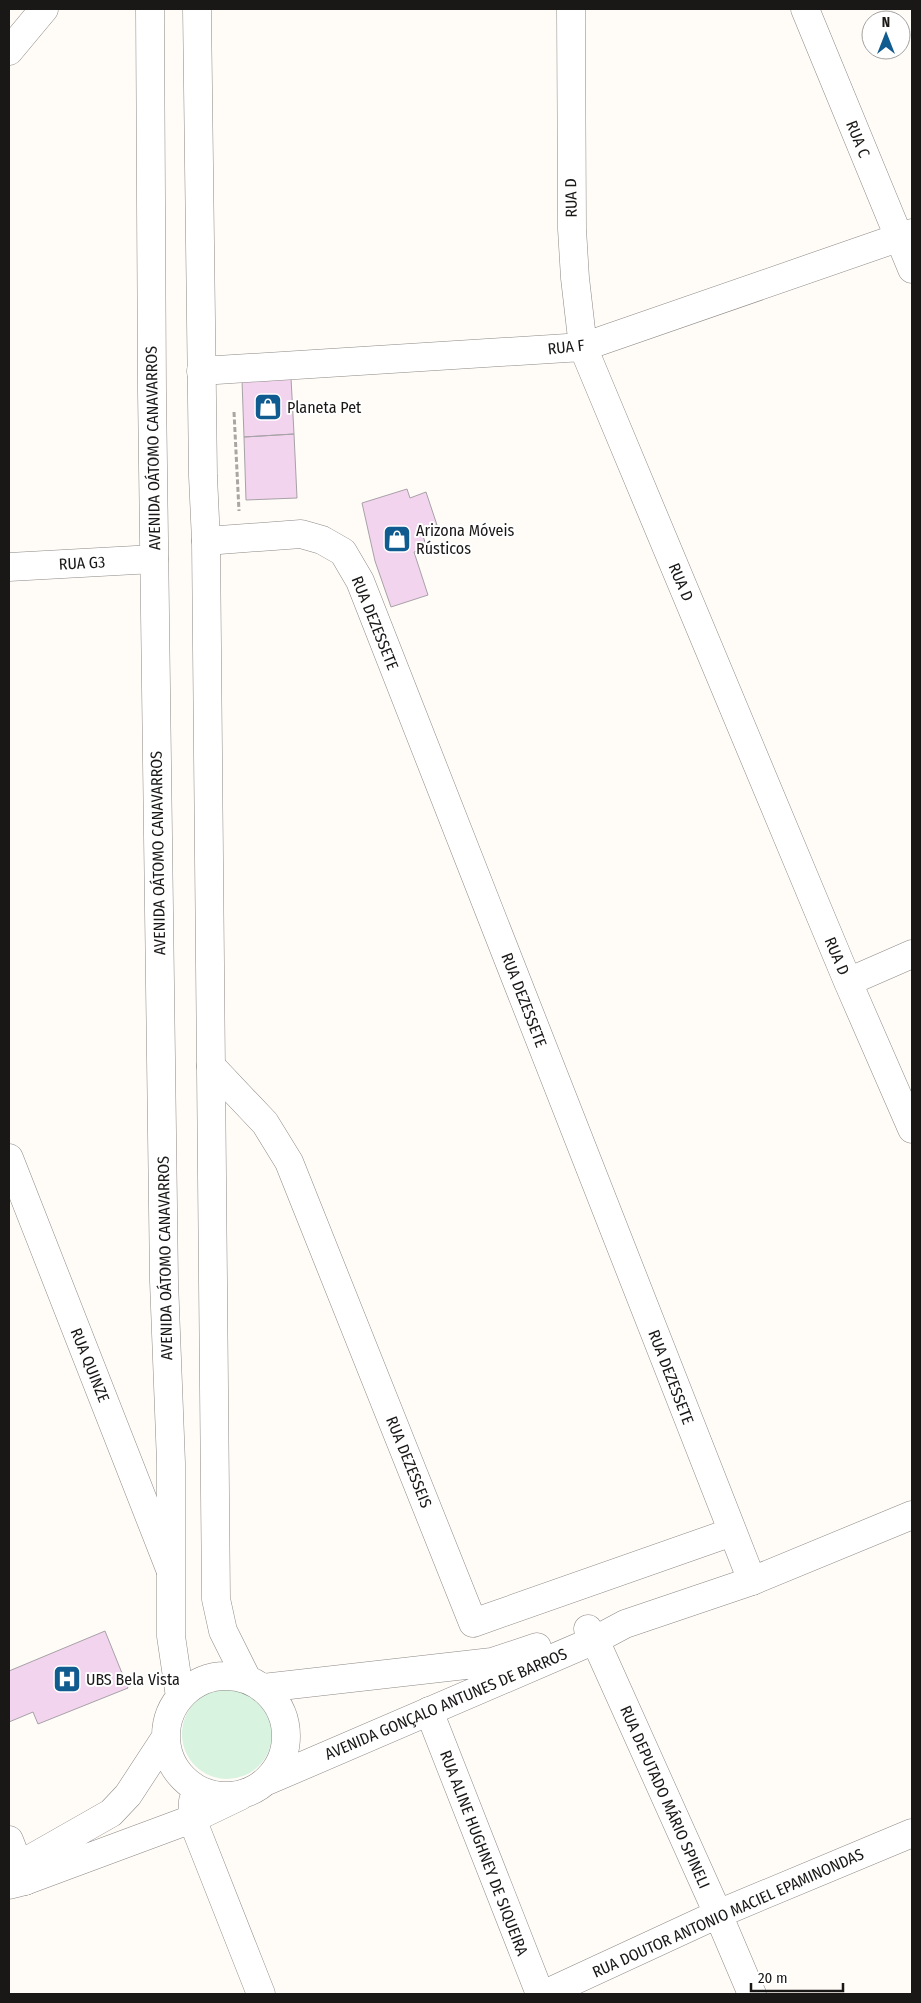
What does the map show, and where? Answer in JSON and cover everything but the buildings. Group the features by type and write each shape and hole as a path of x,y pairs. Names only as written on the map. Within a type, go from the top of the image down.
{"street":[{"path":"9,51 44,9"},
{"name":"AVENIDA OÁTOMO CANAVARROS","path":"150,9 154,559 164,1281 171,1462 171,1636 180,1697"},
{"path":"197,9 201,371 206,541 216,1599 223,1631 255,1684 275,1700 284,1716 287,1733 285,1750 278,1767 260,1786 238,1795 222,1796 207,1793 193,1786 182,1776 167,1754 167,1723 172,1709 180,1697 194,1685 211,1677 229,1676 255,1684"},
{"name":"RUA D","path":"571,9 572,229 575,278 583,347 848,982 912,1129"},
{"name":"RUA C","path":"805,9 906,236 912,269"},
{"name":"RUA F","path":"201,371 583,347 906,236"},
{"name":"RUA DEZESSETE","path":"206,541 300,534 322,540 343,552 360,581 752,1581"},
{"name":"RUA G3","path":"9,567 154,559"},
{"path":"848,982 912,954"},
{"name":"RUA DEZESSEIS","path":"211,1066 265,1123 289,1162 473,1623 732,1532"},
{"name":"RUA QUINZE","path":"9,1158 172,1572"},
{"name":"AVENIDA GONÇALO ANTUNES DE BARROS","path":"255,1684 492,1662 591,1635 752,1581 912,1515"},
{"name":"AVENIDA GONÇALO ANTUNES DE BARROS","path":"14,1868 192,1818 429,1711 591,1635"},
{"name":"RUA DEPUTADO MÁRIO SPINELI","path":"591,1635 718,1914 752,1994"},
{"name":"RUA ALINE HUGHNEY DE SIQUEIRA","path":"429,1711 540,1994"},
{"name":"AVENIDA GONÇALO ANTUNES DE BARROS","path":"14,1868 111,1813 128,1794 166,1737"},
{"path":"193,1786 192,1818 261,1994"},
{"name":"RUA DOUTOR ANTONIO MACIEL EPAMINONDAS","path":"546,1994 718,1914 912,1833"}],"path":[{"path":"232,369 241,539"}],"green space":[{"path":"227,1689 244,1693 259,1702 268,1717 272,1734 268,1751 259,1766 244,1775 227,1779 210,1775 195,1766 186,1751 182,1734 186,1717 195,1702 210,1693"}],"place":[{"name":"Planeta Pet","path":"268,407"},
{"name":"Arizona Móveis Rústicos","path":"397,539"},
{"name":"UBS Bela Vista","path":"67,1679"}]}
